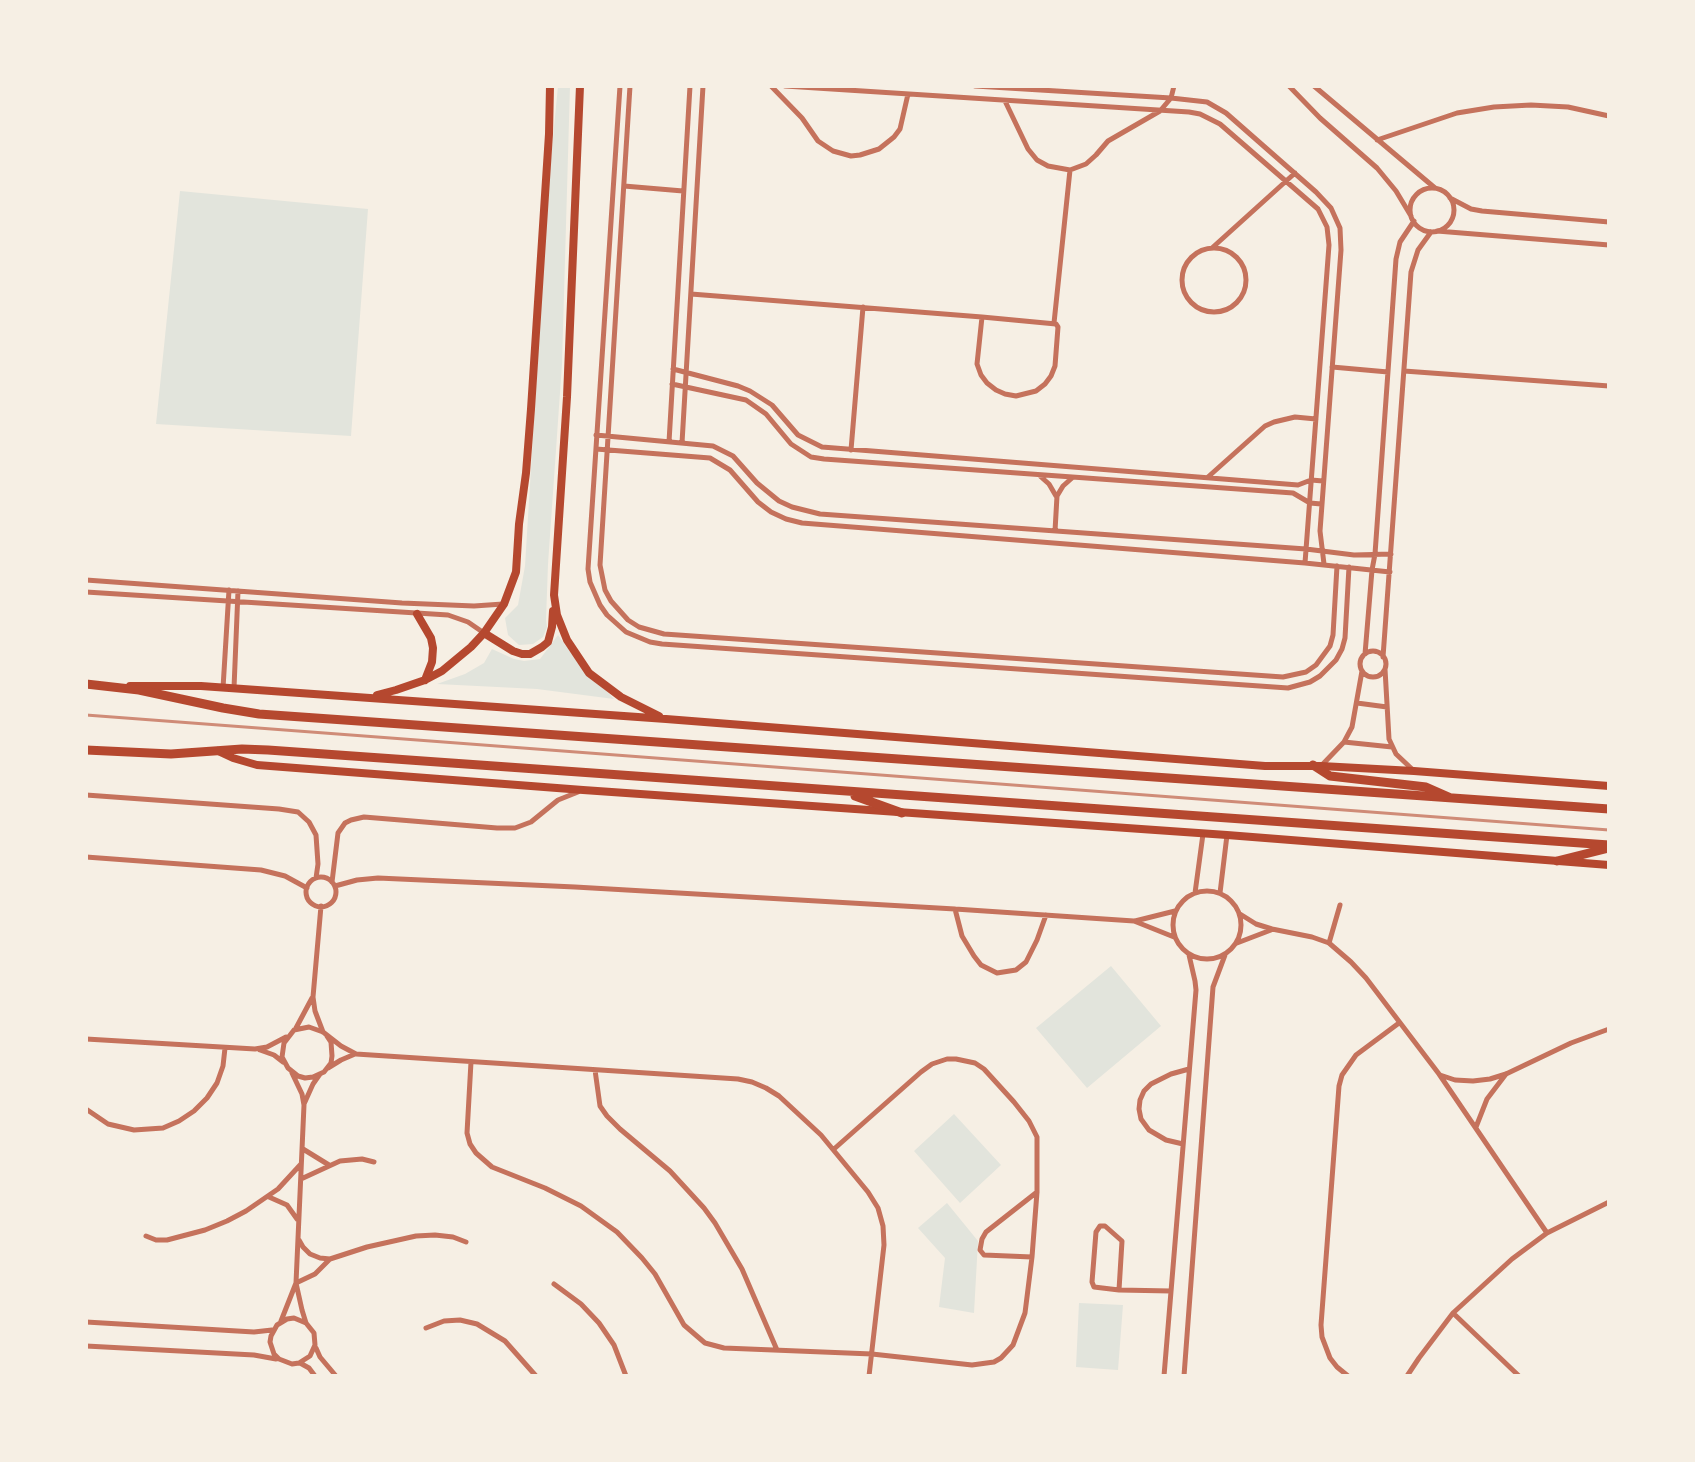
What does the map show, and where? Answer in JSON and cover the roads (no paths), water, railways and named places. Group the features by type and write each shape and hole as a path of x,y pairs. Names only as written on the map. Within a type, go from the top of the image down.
{"highway":[{"path":"86,684 259,714 1609,809"},
{"path":"86,750 155,754 242,749 281,751 1609,846"},
{"path":"1317,766 1330,776 1426,787 1454,800"},
{"path":"844,792 902,813"},
{"path":"1557,861 1609,846"}],"main road":[{"path":"366,697 425,680 457,660 484,633 504,604 516,572 526,473 550,86"},
{"path":"484,633 522,654 536,651 548,642 551,635 567,397 580,86"},
{"path":"554,595 557,615 567,640 589,673 621,697 666,719"},
{"path":"417,614 425,624 433,648 432,662 425,680"},
{"path":"115,687 180,685 234,688 1265,766 1414,771 1609,786"},
{"path":"217,751 257,765 1609,865"}],"street":[{"path":"620,86 588,556 590,582 600,605 616,625 650,642 1288,688 1320,676 1342,649 1349,567"},
{"path":"630,86 600,565 605,590 619,611 639,627 664,634 1283,677 1306,672 1316,665 1330,646 1337,566"},
{"path":"669,442 690,86"},
{"path":"682,443 703,86"},
{"path":"771,86 802,118 818,141 833,151 851,156 870,153 894,137 900,129 908,94"},
{"path":"785,86 1189,112 1220,124 1318,209 1328,236 1305,563"},
{"path":"975,86 1207,102 1217,107 1325,199 1340,228 1341,250 1321,504 1324,564"},
{"path":"1004,100 1028,149 1037,160 1048,166 1070,170 1086,164 1108,141 1160,111 1171,98 1174,86"},
{"path":"1289,86 1377,168 1421,229 1609,245"},
{"path":"1314,86 1435,188 1471,209 1609,222"},
{"path":"1377,140 1457,113 1494,107 1568,107 1609,116"},
{"path":"1054,323 1070,170"},
{"path":"1211,249 1232,254 1245,272 1245,287 1240,299 1221,312 1199,309 1188,299 1183,285 1187,264 1197,253 1211,249 1295,173"},
{"path":"624,186 684,191"},
{"path":"1317,766 1344,742 1352,727 1357,703 1375,554 1398,250 1413,218 1411,203 1423,190 1435,188"},
{"path":"1414,771 1392,747 1389,739 1383,657 1411,272 1418,250 1434,231 1448,225 1454,215 1450,198"},
{"path":"691,294 863,307 1054,323 1058,327 1055,366 1051,376 1036,391 1016,396 1005,394 987,383 981,375 977,364 982,317"},
{"path":"851,450 863,307"},
{"path":"1332,367 1388,372"},
{"path":"673,369 738,386 762,398 798,435 814,445 1298,485 1311,480 1323,481"},
{"path":"1404,371 1609,386"},
{"path":"672,384 746,400 775,423 791,444 811,457 1293,493 1310,503 1321,504"},
{"path":"1207,478 1265,426 1295,417 1316,419"},
{"path":"596,435 713,446 724,450 741,464 767,493 779,501 820,514 1360,555 1391,554"},
{"path":"596,449 710,458 730,470 764,507 786,519 802,523 1324,564 1390,572"},
{"path":"1038,475 1057,496"},
{"path":"1055,531 1057,496 1072,477"},
{"path":"86,580 441,605 504,604"},
{"path":"223,688 229,590"},
{"path":"234,688 238,591"},
{"path":"86,592 455,617 484,633"},
{"path":"339,609 340,599"},
{"path":"650,642 651,631"},
{"path":"1365,654 1373,651 1383,657"},
{"path":"1362,671 1376,677 1385,669"},
{"path":"1357,703 1387,707"},
{"path":"1344,742 1392,747"},
{"path":"333,884 325,877 310,882 307,896 312,904 321,906 332,902 338,833 351,820 364,817 515,828 531,822 558,800 583,790"},
{"path":"86,795 298,812 309,822 316,835 316,878"},
{"path":"1195,893 1203,833"},
{"path":"1220,893 1227,835"},
{"path":"86,857 261,870 285,876 307,888"},
{"path":"333,884 378,878 575,887 1134,921 1175,911"},
{"path":"1195,893 1220,893 1235,905 1240,914 1241,934 1225,955 1213,960 1201,960 1182,950 1174,937 1175,911 1195,893"},
{"path":"1329,943 1340,905"},
{"path":"321,906 313,997 315,1011 331,1042 332,1056 327,1069"},
{"path":"955,909 962,936 974,956 981,965 997,973 1016,970 1026,962 1046,915"},
{"path":"1240,914 1256,924 1329,943 1366,978 1439,1074 1547,1233"},
{"path":"1134,921 1174,937"},
{"path":"1237,943 1272,929"},
{"path":"1164,1376 1196,990 1189,955"},
{"path":"1184,1376 1213,987 1225,955"},
{"path":"86,1039 225,1048 267,1047 294,1030 313,997"},
{"path":"1348,1376 1330,1358 1321,1325 1339,1086 1342,1075 1356,1055 1399,1023"},
{"path":"294,1030 309,1027 356,1054 738,1079 752,1082 779,1096 834,1149 878,1208 884,1245 869,1376"},
{"path":"1439,1074 1455,1080 1490,1079 1609,1029"},
{"path":"285,1064 282,1050 287,1037"},
{"path":"86,1109 108,1124 134,1130 163,1128 179,1121 194,1111 212,1091 223,1066 225,1048"},
{"path":"255,1049 274,1055 285,1064 302,1094 303,1149 296,1283 306,1323 314,1333 320,1357 336,1376"},
{"path":"292,1072 305,1078 320,1074 356,1054"},
{"path":"471,1062 467,1133 476,1153 492,1167 569,1200 617,1232 655,1274 684,1325 705,1343 724,1348 872,1354 972,1365 1001,1358 1013,1345 1022,1322 1032,1257 1037,1192 1038,1148 1034,1130 1014,1102 975,1063 947,1059 932,1064 834,1149"},
{"path":"1183,1144 1166,1140 1149,1130 1141,1119 1139,1109 1144,1091 1151,1084 1189,1069"},
{"path":"595,1070 600,1106 607,1116 670,1171 715,1223 742,1269 778,1350"},
{"path":"304,1105 320,1074"},
{"path":"1476,1128 1487,1099 1506,1074"},
{"path":"303,1149 329,1165"},
{"path":"301,1179 329,1165 351,1159 374,1162"},
{"path":"146,1236 167,1240 227,1221 268,1197 287,1181 302,1162"},
{"path":"1032,1257 984,1255 980,1250 986,1232 1037,1192"},
{"path":"268,1197 287,1205 299,1223"},
{"path":"1407,1376 1453,1313 1512,1259 1547,1233 1609,1202"},
{"path":"1119,1290 1122,1241 1105,1226 1100,1226 1096,1232 1092,1282 1096,1288 1119,1290 1171,1291"},
{"path":"279,1359 270,1342 296,1283 315,1274 330,1259 416,1236 444,1236 466,1242"},
{"path":"298,1238 310,1254 330,1259"},
{"path":"554,1284 581,1304 599,1323 614,1345 626,1376"},
{"path":"1453,1313 1519,1376"},
{"path":"281,1322 294,1318 306,1323"},
{"path":"426,1328 444,1321 460,1320 477,1324 505,1341 536,1376"},
{"path":"86,1322 254,1332 273,1330"},
{"path":"86,1346 254,1355 292,1364 310,1356 315,1345"},
{"path":"299,1363 309,1368 315,1376"},
{"path":"527,1366 527,1376"}],"railway":[{"path":"86,715 1609,830"}]}
